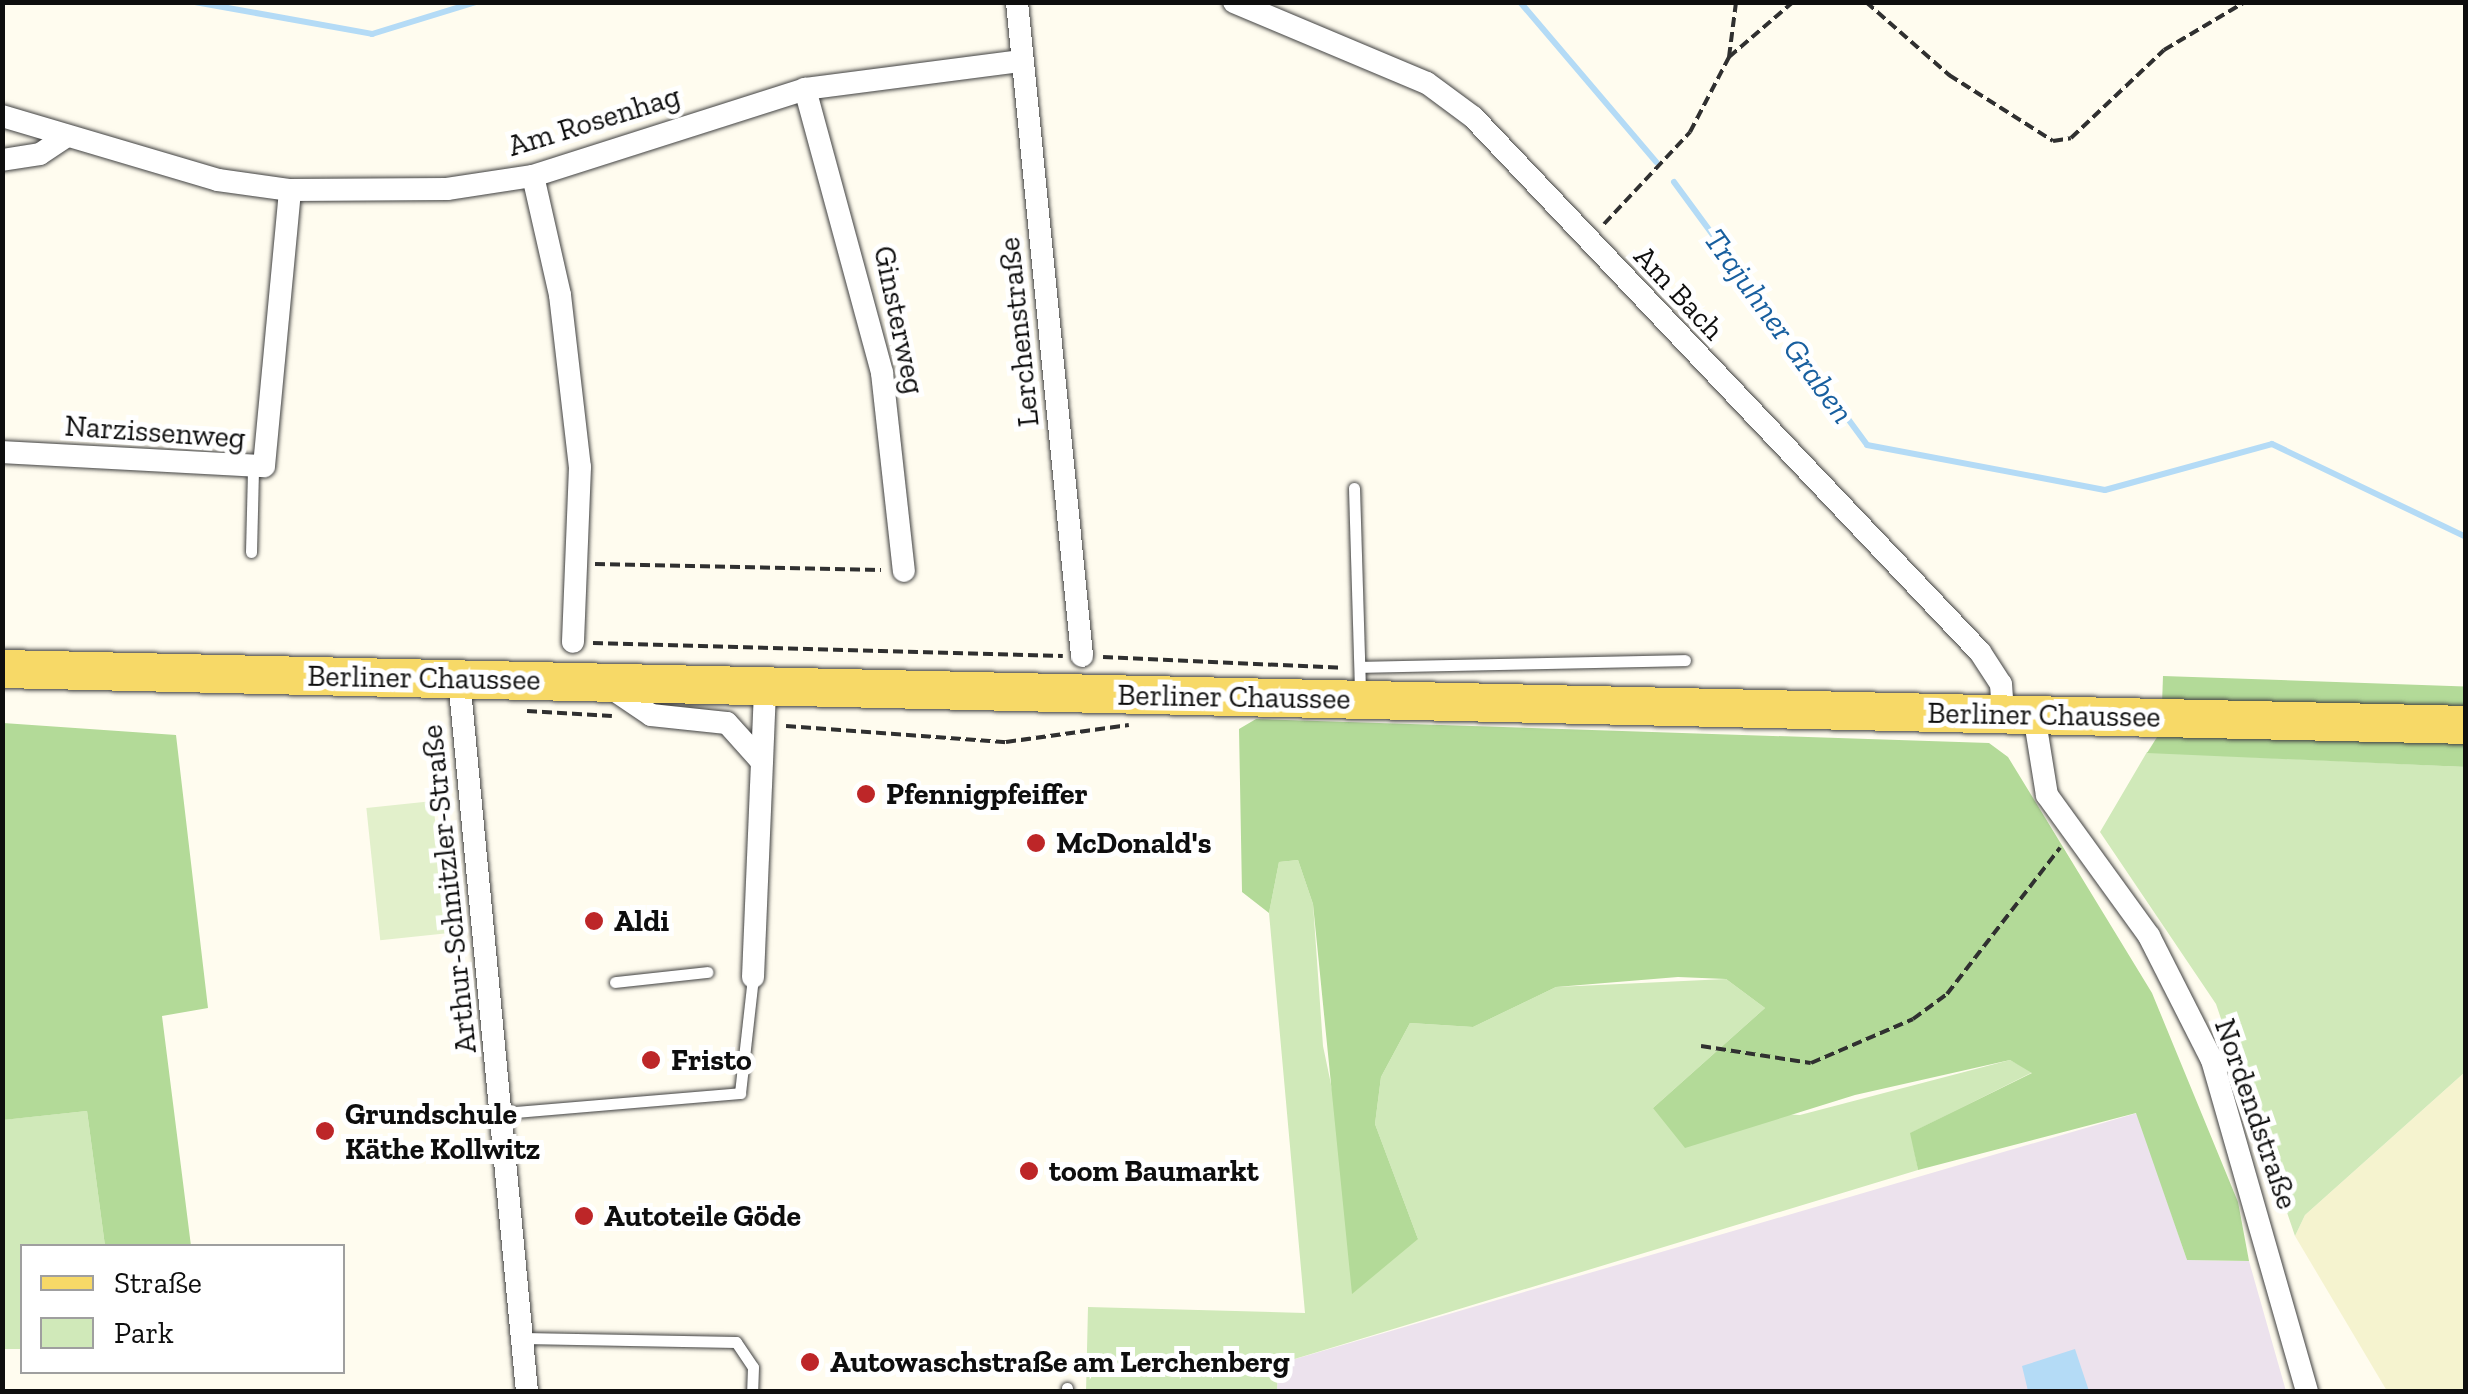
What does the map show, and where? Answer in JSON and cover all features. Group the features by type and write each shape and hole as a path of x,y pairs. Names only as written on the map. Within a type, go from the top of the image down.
{"main road":[{"name":"Berliner Chaussee","path":"2,669 765,687 1366,686 2019,714 2466,725"}],"street":[{"name":"Lerchenstraße","path":"1017,2 1082,656"},
{"name":"Am Bach","path":"1234,2 1446,93 1980,652 2019,714"},
{"name":"Am Rosenhag","path":"2,116 170,170 290,190 447,189 533,176 804,89 1022,61"},
{"name":"Ginsterweg","path":"804,89 882,373 904,571"},
{"path":"2,160 40,154 64,138"},
{"path":"533,176 560,296 580,466 574,642"},
{"name":"Narzissenweg","path":"2,452 253,470 271,446 290,190"},
{"name":"Arthur-Schnitzler-Straße","path":"458,679 503,1113 526,1392"},
{"path":"602,682 638,710 727,724 762,762"},
{"path":"753,977 765,687"},
{"name":"Nordendstraße","path":"2019,714 2040,780 2063,820 2149,936 2212,1060 2308,1392"}],"lane":[{"path":"251,552 253,470"},
{"path":"1354,488 1366,686 1686,660"},
{"path":"614,982 706,972"},
{"path":"503,1113 740,1093 753,977"},
{"path":"523,1338 736,1342 753,1367 752,1392"}],"path":[{"path":"1728,58 1736,2"},
{"path":"1588,240 1679,148 1728,58 1792,2"},
{"path":"1866,2 1948,74 2052,141 2072,138 2164,50 2245,2"},
{"path":"576,564 904,571"},
{"path":"574,642 791,651"},
{"path":"819,732 1006,742 1102,728"},
{"path":"1701,1046 1811,1064 1912,1020 1948,994 2052,859 2063,820"}],"shaded area":[{"path":"2465,1072 2465,1391 2387,1391 2295,1236 2305,1215"},
{"path":"2137,1113 2187,1260 2249,1261 2286,1391 1277,1392 1278,1364"}],"green space":[{"path":"2163,676 2465,687 2464,716 2162,705"},
{"path":"1256,719 1989,743 2008,757 2152,993 2238,1202 2249,1261 2187,1260 2136,1113 1918,1170 1910,1133 2032,1073 2010,1060 1855,1095 1685,1148 1653,1108 1765,1008 1726,979 1678,977 1556,987 1473,1027 1410,1023 1381,1077 1375,1124 1418,1239 1352,1294 1313,904 1298,860 1279,862 1269,913 1242,892 1239,729"},
{"path":"3,723 176,735 208,1008 162,1016 191,1244 105,1244 87,1111 3,1120"},
{"path":"2159,734 2465,742 2466,767 2147,753"},
{"path":"2147,752 2465,767 2465,1072 2305,1215 2295,1236 2216,1004 2100,832"},
{"path":"433,801 447,933 380,940 366,808"},
{"path":"1298,860 1313,904 1323,1046 1341,1132 1418,1239 1375,1124 1381,1077 1410,1023 1473,1027 1556,987 1726,979 1765,1008 1653,1108 1800,1115 2010,1060 2033,1072 1911,1133 1918,1170 1278,1364 1277,1391 1086,1392 1088,1307 1305,1313 1269,913 1279,862"},
{"path":"87,1111 105,1244 20,1244 20,1349 3,1349 2,1120"}],"water":[{"path":"2075,1349 2089,1391 2028,1391 2022,1366"}],"waterway":[{"path":"195,2 372,34 476,2"},
{"name":"Trajuhner Graben","path":"1520,2 1656,162"},
{"name":"Trajuhner Graben","path":"1674,182 1867,445 2105,490 2272,444 2466,537"}],"place":[{"name":"Pfennigpfeiffer","path":"866,794"},
{"name":"McDonald's","path":"1036,843"},
{"name":"Aldi","path":"594,921"},
{"name":"Fristo","path":"651,1060"},
{"name":"Grundschule Käthe Kollwitz","path":"325,1131"},
{"name":"toom Baumarkt","path":"1029,1171"},
{"name":"Autoteile Göde","path":"584,1216"},
{"name":"Autowaschstraße am Lerchenberg","path":"810,1362"}]}
